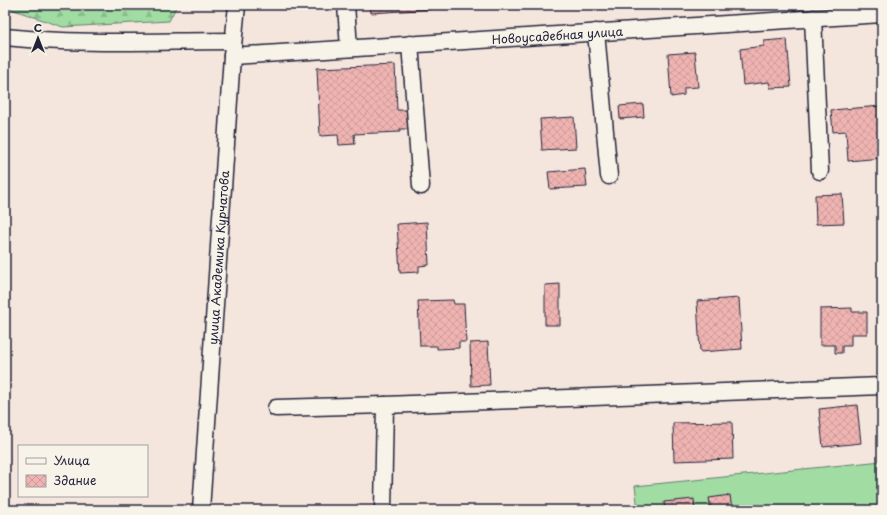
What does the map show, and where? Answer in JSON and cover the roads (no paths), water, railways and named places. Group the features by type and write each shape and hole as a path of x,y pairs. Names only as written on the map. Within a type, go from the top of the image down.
{"street":[{"name":"улица Академика Курчатова","path":"201,510 237,5"},
{"path":"346,5 349,48"},
{"name":"Новоусадебная улица","path":"5,37 30,40 233,48 349,48 882,14"},
{"path":"813,18 820,171"},
{"path":"596,32 609,176"},
{"path":"410,44 421,186"},
{"path":"276,408 882,386"},
{"path":"383,510 385,405"}]}
